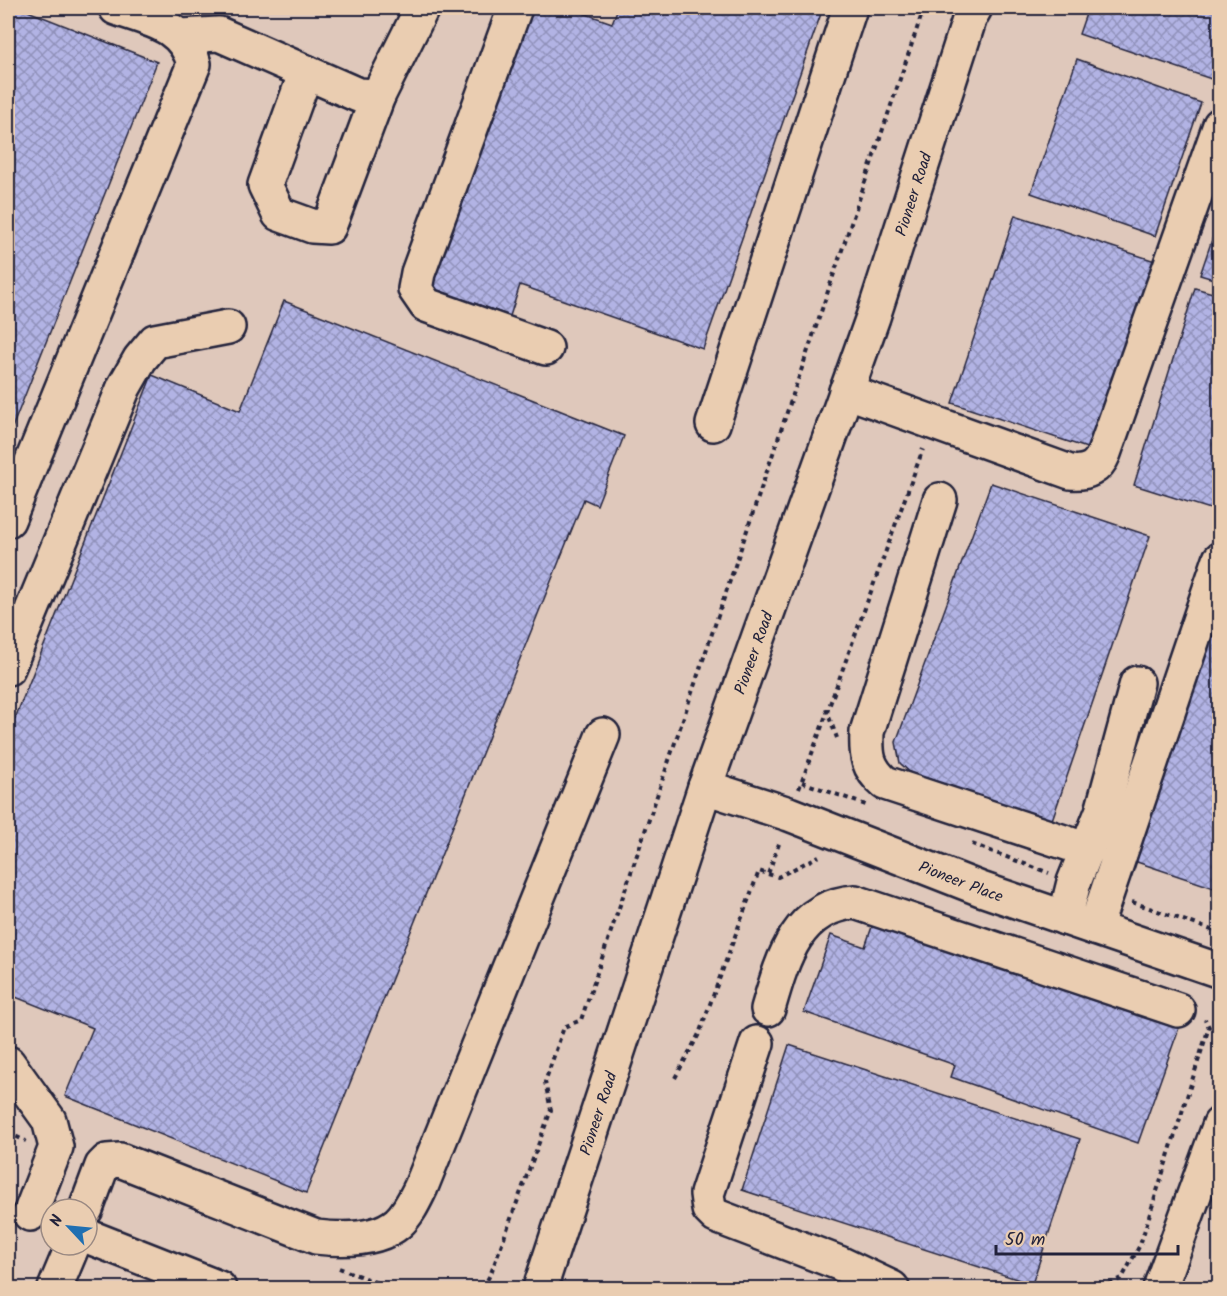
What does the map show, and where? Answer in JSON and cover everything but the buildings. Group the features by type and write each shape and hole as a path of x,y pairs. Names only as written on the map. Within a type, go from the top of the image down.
{"main road":[{"path":"8,520 194,64 190,49 181,36 163,25 116,8"},
{"path":"306,72 265,185 279,214 312,226 329,227 378,96 422,8"},
{"path":"515,8 418,273 415,290 426,305 546,348"},
{"path":"713,424 850,8"},
{"name":"Pioneer Road","path":"540,1288 705,787 873,316 972,11"},
{"path":"181,36 219,34 358,95 378,96"},
{"path":"846,391 1070,472 1088,471 1101,461 1220,125"},
{"path":"8,668 124,387 140,359 155,341 228,327"},
{"path":"940,500 867,732 866,748 872,772 885,783 1088,850"},
{"path":"1080,923 1107,894 1220,559"},
{"path":"1080,923 1074,882 1102,812 1137,683"},
{"path":"90,1197 102,1166 107,1161 120,1160 316,1237 337,1240 378,1234 397,1223 407,1212 421,1187 603,735"},
{"name":"Pioneer Place","path":"705,787 789,814 981,890 1220,971"},
{"path":"964,939 981,890"},
{"path":"768,1010 780,969 801,927 812,917 839,903 855,902 1191,1014"},
{"path":"758,1043 707,1194 709,1209 716,1216 839,1263 892,1288"},
{"path":"8,1063 49,1120 56,1147 29,1214"},
{"path":"1160,1288 1220,1124"},
{"path":"99,1241 219,1288"},
{"path":"55,1288 68,1257"}],"path":[{"path":"483,1288 495,1262 550,1110 545,1082 564,1027 581,1020 924,8"},
{"path":"768,874 932,423"},
{"path":"802,782 872,807"},
{"path":"962,841 1074,882"},
{"path":"675,1078 699,1034 759,871 778,877 824,853"},
{"path":"1107,894 1220,933"},
{"path":"1101,1288 1122,1278 1140,1245 1209,1027 1191,1014"}]}
